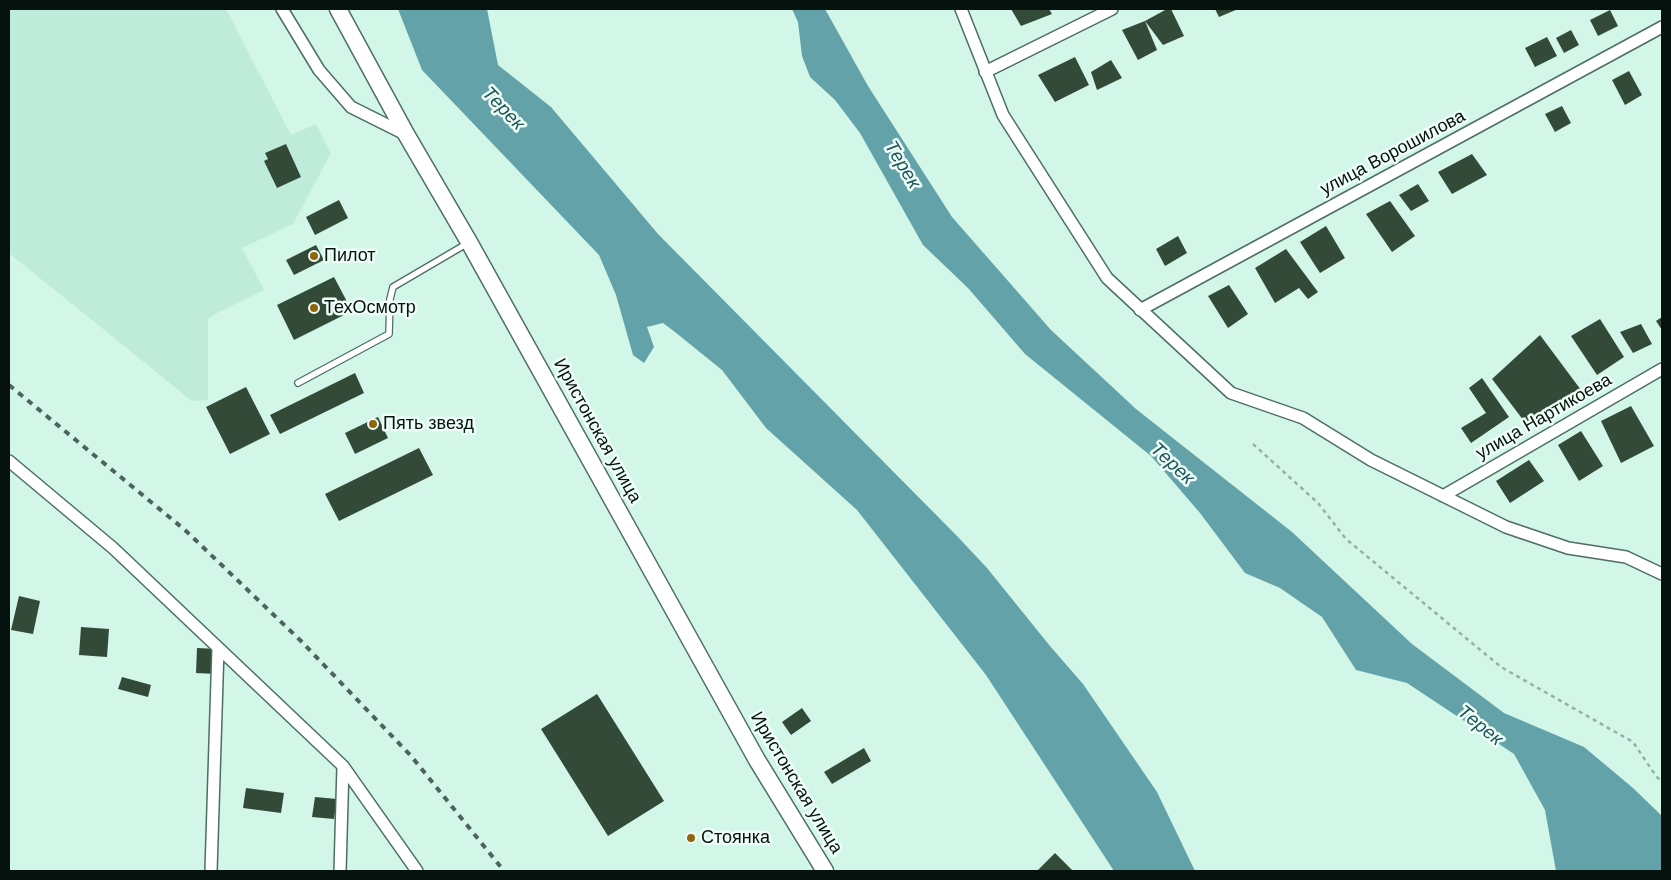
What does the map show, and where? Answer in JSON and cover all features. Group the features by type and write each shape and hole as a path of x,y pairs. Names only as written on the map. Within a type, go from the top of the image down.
{"main road":[{"name":"Иристонская улица","path":"338,9 406,134 470,242 757,760 825,871"}],"street":[{"path":"282,9 319,70 351,107 406,134"},
{"path":"961,9 1003,115 1107,278 1231,393 1303,418 1371,460 1506,527 1568,548 1626,556 1662,574"},
{"path":"985,72 1112,9"},
{"name":"улица Ворошилова","path":"1140,310 1662,27"},
{"name":"улица Нартикоева","path":"1443,496 1662,368"},
{"path":"9,460 113,548 343,766 417,871"},
{"path":"211,871 218,648"},
{"path":"340,871 343,766"}],"lane":[{"path":"298,383 389,334 390,299 393,287 470,242"}],"path":[{"path":"1253,444 1318,503 1346,538 1501,667 1634,742 1662,782"}],"shaded area":[{"path":"9,9 226,9 291,135 316,124 331,153 293,224 242,248 264,290 208,319 208,400 192,401 9,253"}],"water":[{"name":"Терек","path":"398,9 487,9 498,65 551,107 658,234 957,536 987,568 1083,684 1157,792 1195,871 1114,871 986,675 857,510 766,428 722,370 663,323 647,327 654,347 644,363 633,355 616,295 599,255 422,70"},
{"name":"Терек","path":"792,9 825,9 868,86 952,217 1051,330 1136,409 1292,532 1412,644 1504,713 1584,747 1633,788 1662,816 1662,871 1556,871 1545,810 1514,754 1407,683 1356,670 1322,617 1280,588 1245,573 1200,513 1151,456 1025,354 968,288 923,245 860,133 835,100 810,77 802,56 798,22"}],"building":[{"path":"1011,9 1049,9 1052,14 1021,26"},
{"path":"1167,9 1171,9 1184,36 1163,45 1145,21"},
{"path":"1215,9 1238,9 1219,17"},
{"path":"1610,10 1618,26 1598,36 1590,20"},
{"path":"1145,21 1157,50 1138,60 1122,30"},
{"path":"1571,30 1579,45 1564,53 1556,38"},
{"path":"1547,37 1557,56 1535,67 1525,48"},
{"path":"1075,57 1089,85 1055,102 1038,75"},
{"path":"1111,60 1122,78 1097,90 1091,72"},
{"path":"1629,71 1642,95 1625,105 1612,80"},
{"path":"1562,106 1571,123 1555,132 1545,114"},
{"path":"286,144 301,177 277,188 264,161 268,159 265,153"},
{"path":"1472,154 1487,175 1452,194 1438,172"},
{"path":"1418,184 1429,201 1411,211 1399,195"},
{"path":"339,200 348,218 315,235 306,217"},
{"path":"1390,201 1415,236 1392,252 1366,214"},
{"path":"1326,226 1345,258 1320,273 1300,242"},
{"path":"1178,236 1187,253 1165,266 1156,249"},
{"path":"316,245 324,260 294,275 286,260"},
{"path":"1286,249 1318,292 1308,299 1299,288 1275,303 1255,268"},
{"name":"ТехОсмотр","path":"334,277 352,311 294,340 277,305"},
{"path":"1229,285 1248,314 1228,328 1208,296"},
{"path":"1662,317 1662,330 1656,321"},
{"path":"1600,319 1624,357 1597,375 1571,336"},
{"path":"1641,324 1652,344 1633,353 1620,332"},
{"path":"1540,335 1581,390 1527,425 1492,379"},
{"path":"355,373 364,393 280,434 270,415"},
{"path":"1482,378 1509,417 1471,443 1461,428 1486,413 1469,388"},
{"path":"246,387 270,434 230,454 206,407"},
{"path":"1631,406 1654,446 1621,463 1601,421"},
{"path":"378,417 388,438 355,454 345,433"},
{"path":"1581,431 1603,466 1579,481 1558,445"},
{"path":"419,448 433,475 339,521 325,494"},
{"path":"1529,460 1544,481 1510,503 1496,481"},
{"path":"19,596 40,601 33,634 11,630"},
{"path":"81,627 109,629 107,657 79,655"},
{"path":"197,648 217,649 216,674 196,673"},
{"path":"122,677 151,685 148,697 118,689"},
{"path":"597,694 664,801 608,836 541,729"},
{"path":"802,708 811,721 791,735 782,722"},
{"path":"864,748 871,761 832,784 824,772"},
{"path":"246,788 284,793 281,813 243,808"},
{"path":"315,797 337,799 334,819 312,817"},
{"path":"1055,853 1073,871 1037,871"}],"railway":[{"path":"9,385 185,530 301,641 412,757 504,871"}],"place":[{"name":"Пилот","path":"314,256"},
{"name":"ТехОсмотр","path":"314,308"},
{"name":"Пять звезд","path":"373,424"},
{"name":"Стоянка","path":"691,838"}]}
